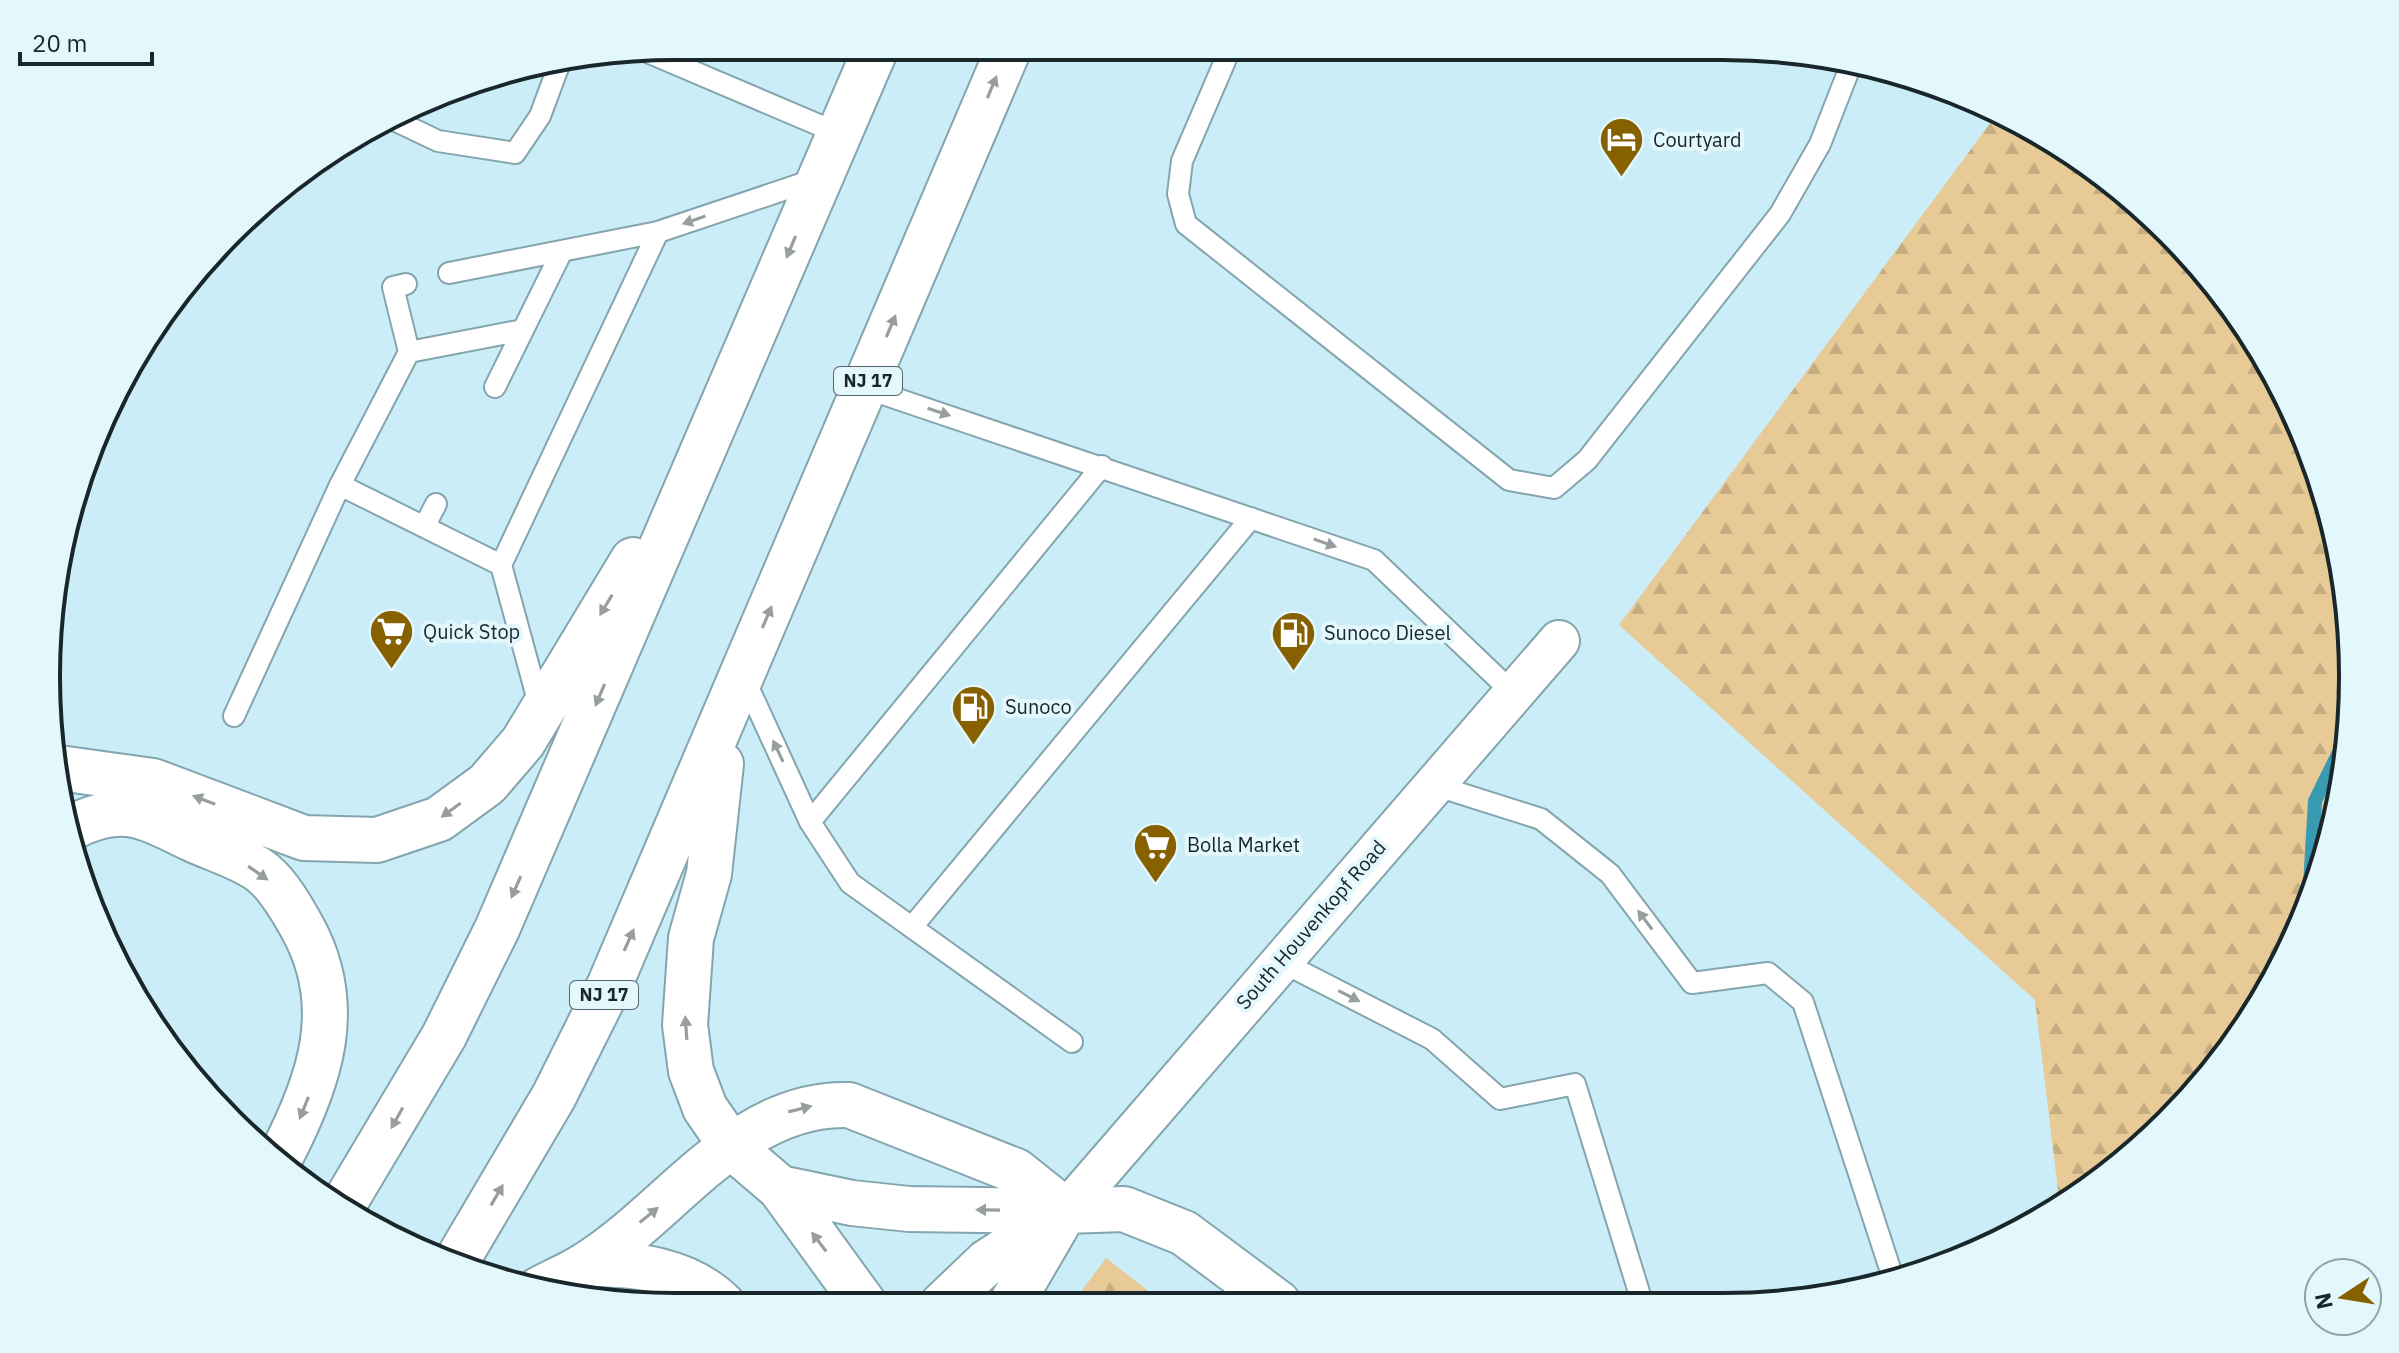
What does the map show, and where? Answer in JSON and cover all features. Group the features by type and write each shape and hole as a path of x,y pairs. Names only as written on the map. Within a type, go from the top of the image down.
{"main road":[{"path":"348,1197 444,1036 497,929 871,60"},
{"name":"NJ 17","path":"461,1254 554,1096 610,984 1004,60"},
{"path":"67,769 153,781 304,838 377,840 439,819 487,784 523,742 719,418"},
{"path":"726,715 709,874 691,938 685,1025 691,1071 705,1108 732,1147 780,1188 856,1293"},
{"path":"68,773 134,812 262,872 293,910 314,948 326,991 325,1032 317,1076 283,1151"},
{"path":"78,825 107,814 134,812"},
{"path":"556,1281 588,1264 732,1147 785,1113 822,1104 849,1105 1016,1171 1066,1211"},
{"path":"780,1188 852,1203 909,1209 1124,1209 1184,1233 1265,1293"},
{"path":"1018,1293 1066,1211"},
{"path":"955,1293 987,1262 1066,1211"},
{"path":"588,1264 636,1264 683,1278 705,1293"}],"street":[{"name":"South Houvenkopf Road","path":"1066,1211 1559,641"}],"lane":[{"path":"667,60 840,134"},
{"path":"1225,60 1182,161 1178,194 1186,224 1509,480 1554,488 1587,460 1780,214 1820,144 1848,73"},
{"path":"403,124 438,141 515,153 540,116 556,72"},
{"path":"449,273 658,232 821,177"},
{"path":"541,712 501,565 658,232"},
{"path":"495,387 562,251"},
{"path":"234,716 340,485 409,352 393,287 406,284"},
{"path":"409,352 523,330"},
{"path":"865,388 1374,560 1513,693"},
{"path":"810,822 1102,466"},
{"path":"340,485 501,565"},
{"path":"424,527 436,504"},
{"path":"912,927 1251,518"},
{"path":"743,675 810,822 850,883 1072,1042"},
{"path":"1434,785 1541,819 1610,874 1692,983 1768,973 1803,1002 1890,1269"},
{"path":"1280,961 1432,1039 1500,1099 1575,1084 1639,1293"}],"green space":[{"path":"1991,122 2031,143 2098,187 2129,213 2212,301 2256,368 2275,404 2292,441 2318,517 2334,596 2338,636 2338,717 2334,757 2318,836 2306,875 2292,912 2256,985 2212,1052 2186,1083 2129,1140 2058,1193 2035,1000 1619,625"},
{"path":"1106,1258 1151,1293 1080,1293"}],"waterway":[{"path":"2312,856 2315,801 2333,765"}],"place":[{"name":"Courtyard","path":"1622,179"},
{"name":"Quick Stop","path":"392,671"},
{"name":"Sunoco Diesel","path":"1293,672"},
{"name":"Sunoco","path":"974,746"},
{"name":"Bolla Market","path":"1156,884"}]}
